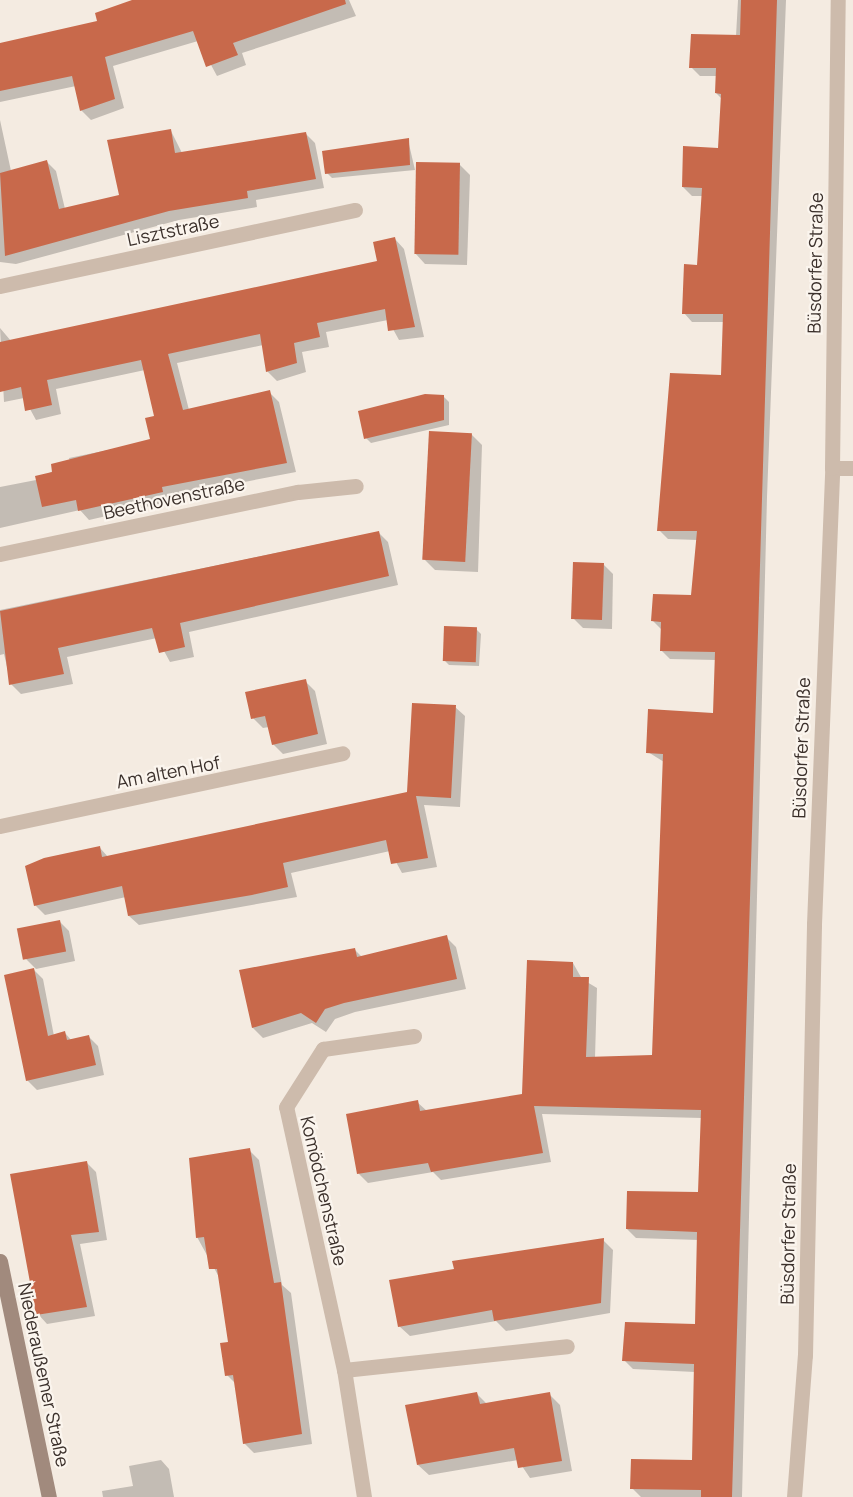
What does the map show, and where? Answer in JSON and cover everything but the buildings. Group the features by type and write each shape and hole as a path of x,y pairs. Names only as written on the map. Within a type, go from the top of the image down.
{"street":[{"name":"Büsdorfer Straße","path":"794,1497 805,1355 814,924 832,468 838,0"},
{"name":"Lisztstraße","path":"0,286 355,210"},
{"path":"832,468 853,468"},
{"name":"Beethovenstraße","path":"0,554 298,492 356,486"},
{"name":"Am alten Hof","path":"0,826 342,753"},
{"name":"Komödchenstraße","path":"364,1497 344,1370 286,1107 323,1049 414,1036"},
{"name":"Niederaußemer Straße","path":"0,1261 49,1497"},
{"path":"344,1370 567,1346"}]}
